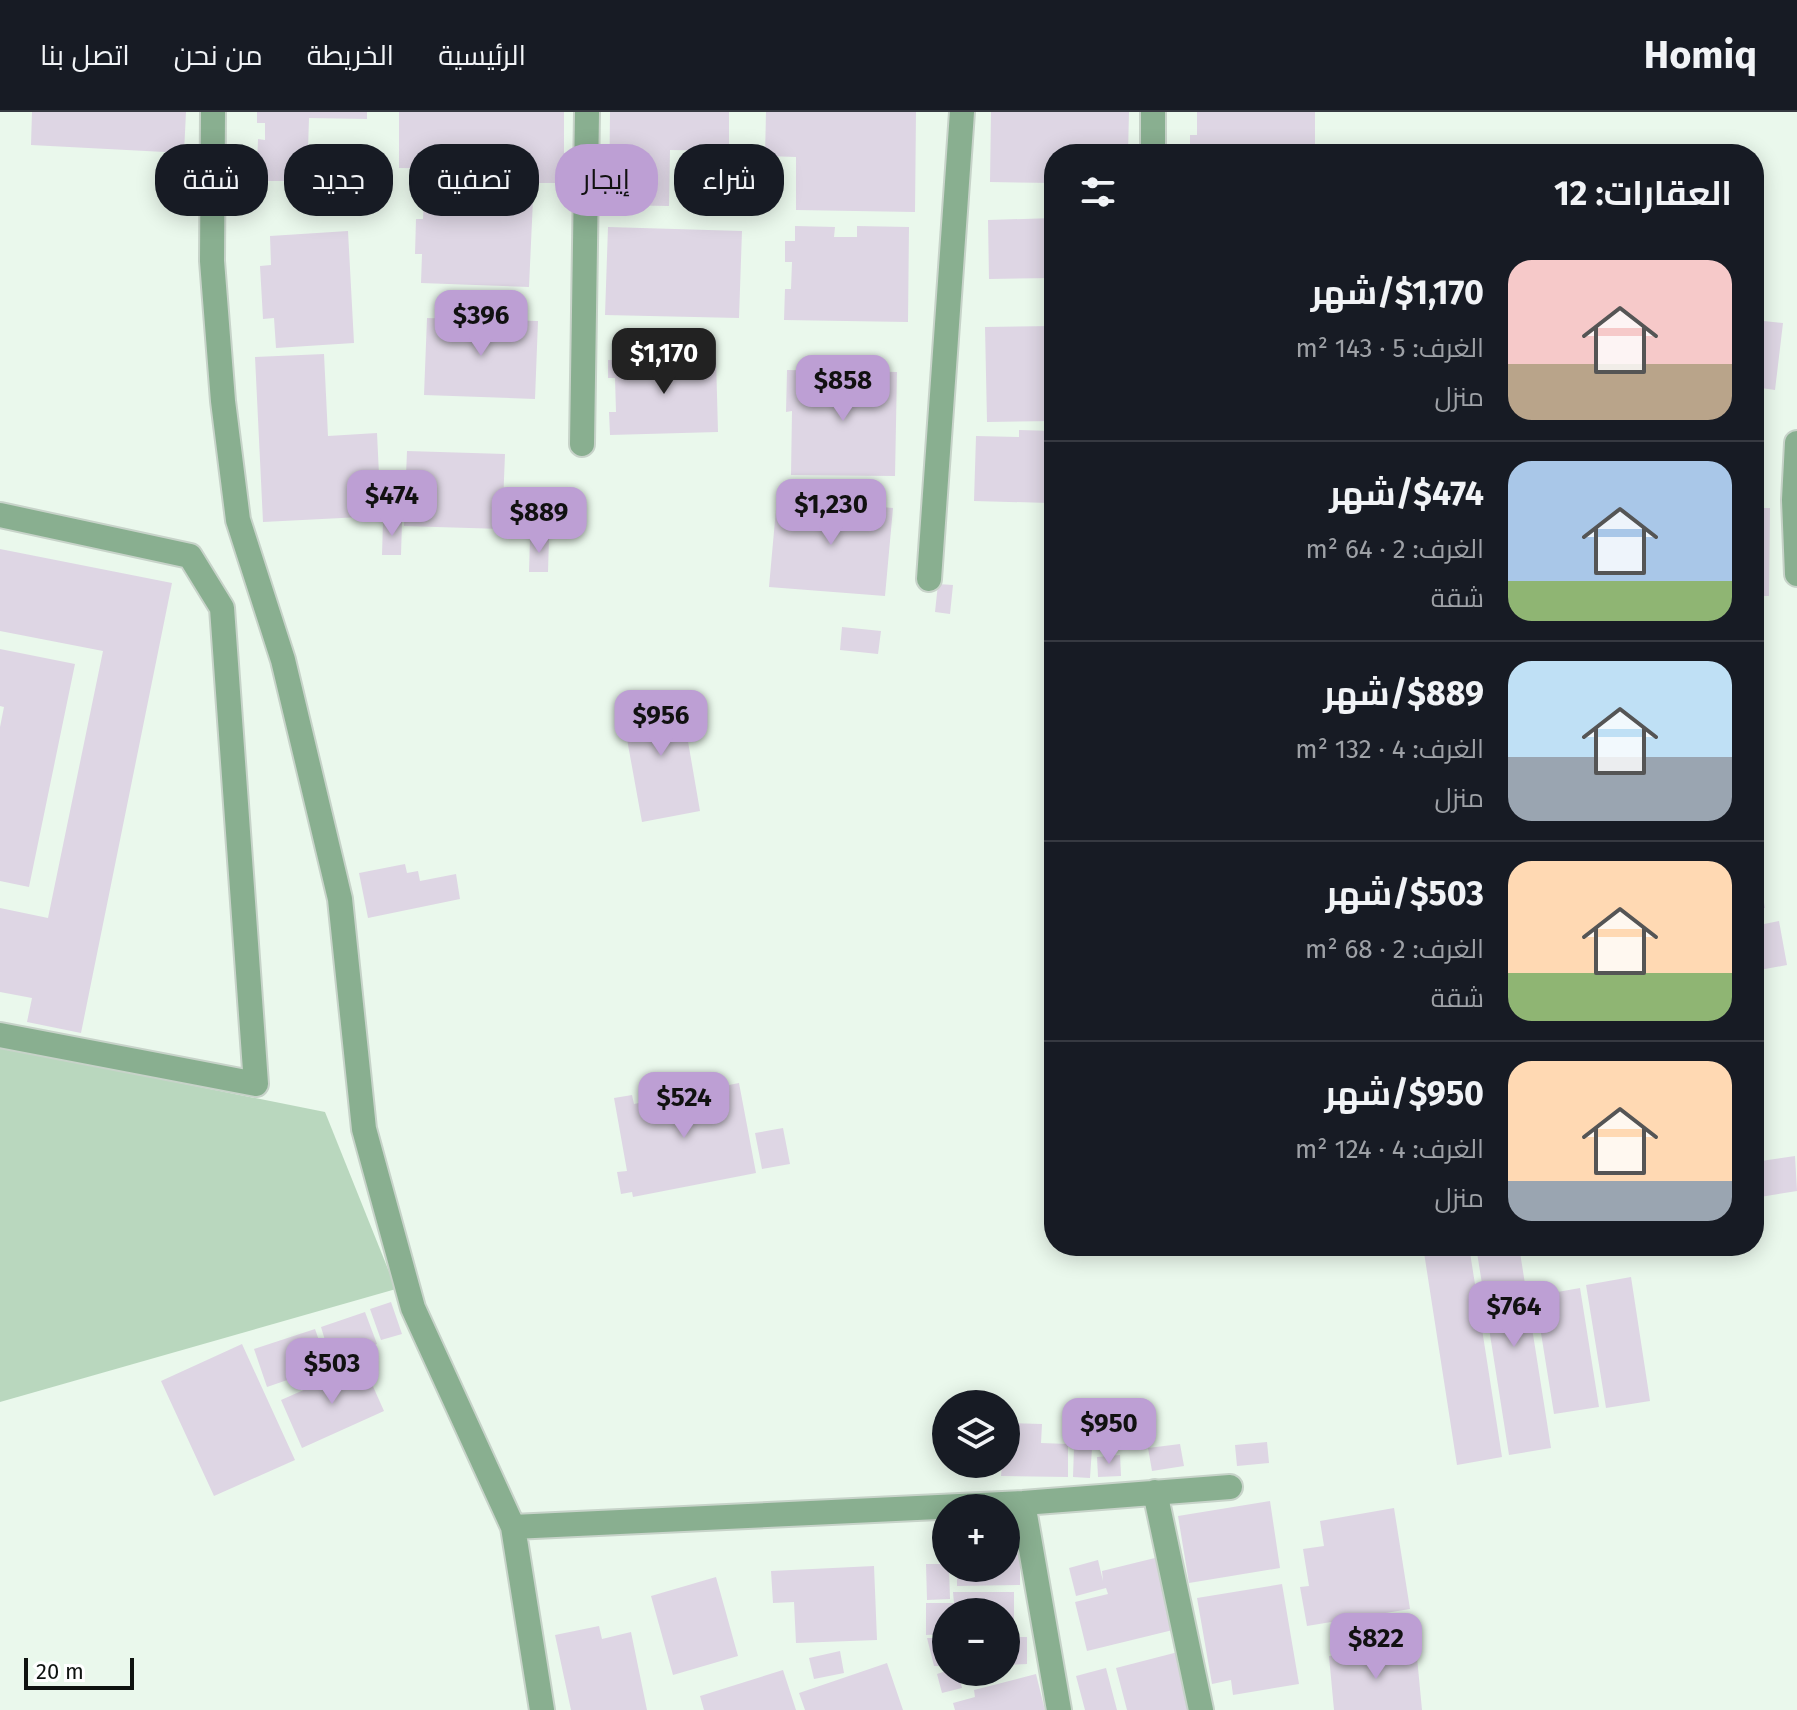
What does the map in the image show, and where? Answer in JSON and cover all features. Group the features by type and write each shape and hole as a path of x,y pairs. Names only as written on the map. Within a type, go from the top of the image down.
{"street":[{"path":"213,112 212,261 223,401 238,520 283,660 340,899 364,1129 413,1308 513,1527 542,1710"},
{"path":"582,444 587,112"},
{"path":"929,579 962,112"},
{"path":"1153,112 1153,144"},
{"path":"1797,443 1794,500 1797,574"},
{"path":"0,515 190,556 222,608 256,1084 0,1035"},
{"path":"513,1527 1023,1503 1230,1487"},
{"path":"1155,1492 1201,1710"},
{"path":"1023,1503 1059,1710"}],"green space":[{"path":"0,1047 325,1112 396,1289 0,1402"}],"building":[{"path":"32,112 186,112 184,144 155,144 155,151 31,145"},
{"path":"257,112 367,112 367,119 309,118 308,144 284,144 284,181 268,181 268,144 258,144 258,139 265,140 265,123 257,123"},
{"path":"399,112 564,112 564,144 555,144 555,183 539,183 539,144 409,144 409,168 399,168"},
{"path":"610,112 729,112 729,144 674,144 674,150 670,150 669,206 658,206 658,144 610,144"},
{"path":"766,112 916,112 915,212 796,210 796,157 784,157 784,144 765,144"},
{"path":"991,112 1129,112 1128,144 1044,144 1044,183 990,182"},
{"path":"1197,112 1315,112 1315,144 1190,144 1190,135 1197,135"},
{"path":"423,216 532,216 529,287 421,283 422,254 415,254 416,219 423,219"},
{"path":"1044,218 1044,278 989,279 988,220"},
{"path":"795,226 835,227 834,237 857,237 857,226 909,227 908,322 784,320 785,289 791,289 792,262 785,262 785,241 795,241"},
{"path":"608,227 742,231 739,318 605,315"},
{"path":"348,231 354,343 276,348 274,318 263,319 260,266 271,265 270,236"},
{"path":"427,318 538,321 535,399 424,395"},
{"path":"1764,321 1783,323 1775,390 1764,388"},
{"path":"1044,326 1044,421 987,422 985,327"},
{"path":"324,354 328,436 377,433 381,516 263,522 255,357"},
{"path":"716,358 718,432 610,435 609,412 616,412 615,378 608,378 608,360"},
{"path":"787,370 897,372 895,476 791,475 792,411 786,412"},
{"path":"1019,430 1044,431 1044,503 974,501 976,436 1019,437"},
{"path":"407,451 505,454 502,529 404,526"},
{"path":"777,498 893,508 885,596 769,587"},
{"path":"1764,508 1770,508 1769,596 1764,596"},
{"path":"383,521 402,522 401,555 382,555"},
{"path":"530,538 549,538 548,572 529,572"},
{"path":"0,549 172,583 81,1033 27,1022 32,998 0,992 0,908 48,918 103,651 0,631"},
{"path":"938,584 953,585 950,614 935,612"},
{"path":"842,627 881,631 878,654 840,650"},
{"path":"0,649 75,664 29,887 0,881 0,727 4,707 0,706"},
{"path":"680,695 700,811 642,822 621,706"},
{"path":"405,864 407,873 418,871 420,881 456,874 460,899 368,918 359,873"},
{"path":"1779,921 1787,965 1764,969 1764,924"},
{"path":"739,1083 756,1173 633,1197 632,1192 621,1194 617,1172 627,1171 614,1098 632,1095 634,1104"},
{"path":"783,1128 790,1164 762,1169 755,1133"},
{"path":"1795,1156 1797,1191 1764,1196 1764,1161"},
{"path":"1425,1256 1471,1256 1502,1457 1457,1465"},
{"path":"1478,1256 1521,1256 1551,1448 1509,1455"},
{"path":"1631,1277 1650,1401 1606,1408 1586,1285"},
{"path":"1580,1288 1599,1407 1554,1414 1535,1296"},
{"path":"391,1302 402,1334 381,1340 370,1309"},
{"path":"365,1312 377,1344 331,1360 321,1327"},
{"path":"315,1329 328,1366 267,1387 254,1349"},
{"path":"242,1344 295,1460 214,1496 161,1381"},
{"path":"363,1364 384,1411 302,1448 281,1400"},
{"path":"1020,1423 1042,1424 1041,1443 1068,1444 1068,1477 1020,1476"},
{"path":"1267,1442 1269,1463 1237,1466 1235,1445"},
{"path":"1180,1444 1184,1466 1152,1471 1148,1448"},
{"path":"1074,1447 1092,1448 1090,1478 1073,1477"},
{"path":"1120,1455 1121,1476 1098,1477 1097,1457"},
{"path":"1270,1501 1280,1568 1189,1583 1178,1516"},
{"path":"1394,1508 1410,1609 1307,1626 1300,1587 1309,1586 1303,1549 1324,1546 1320,1521"},
{"path":"1159,1557 1177,1629 1087,1651 1075,1602 1108,1594 1106,1588 1076,1596 1069,1568 1098,1560 1103,1581 1102,1571"},
{"path":"926,1564 932,1564 932,1582 949,1582 950,1598 927,1600"},
{"path":"874,1566 877,1640 796,1643 794,1602 773,1603 771,1571"},
{"path":"716,1577 738,1656 673,1675 651,1596"},
{"path":"957,1582 1020,1582 1020,1585 957,1586"},
{"path":"1282,1584 1299,1684 1233,1695 1231,1680 1212,1684 1197,1598"},
{"path":"953,1592 1014,1592 1014,1598 954,1598"},
{"path":"926,1603 932,1603 932,1635 926,1635"},
{"path":"599,1626 602,1639 631,1632 647,1710 571,1710 555,1635"},
{"path":"1020,1637 1027,1637 1027,1664 1020,1664"},
{"path":"927,1638 932,1638 932,1658"},
{"path":"1416,1647 1422,1710 1334,1710 1329,1656"},
{"path":"840,1651 844,1673 814,1679 809,1658"},
{"path":"1178,1652 1192,1710 1127,1710 1116,1668"},
{"path":"887,1663 903,1710 805,1710 799,1693"},
{"path":"1106,1668 1117,1710 1085,1710 1076,1676"},
{"path":"783,1670 796,1710 704,1710 700,1696"},
{"path":"1036,1674 1045,1710 955,1710 953,1703 975,1697 974,1690 990,1686 1020,1686 1020,1678"},
{"path":"940,1686 962,1686 962,1688 942,1693"}]}
